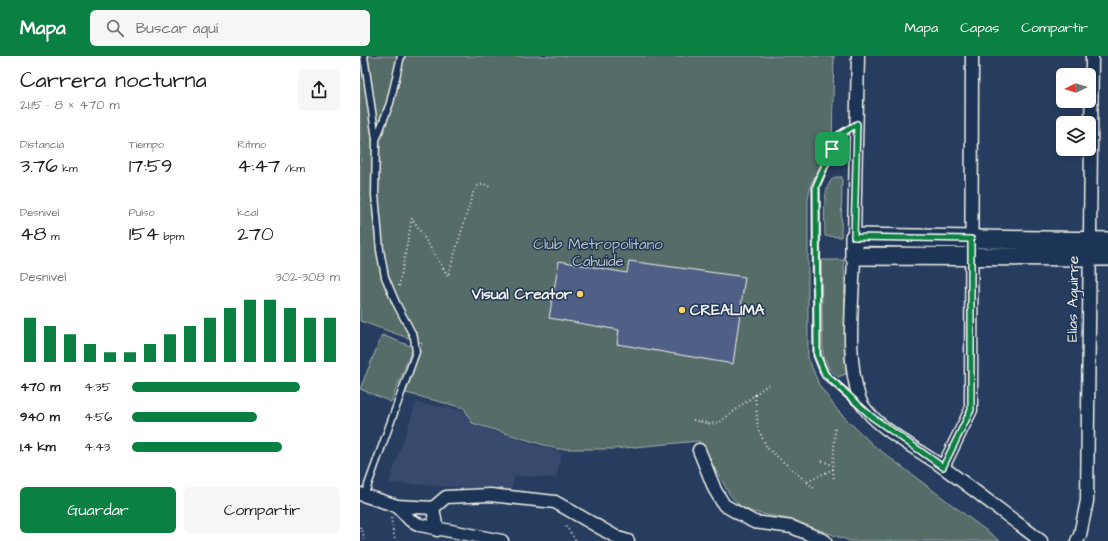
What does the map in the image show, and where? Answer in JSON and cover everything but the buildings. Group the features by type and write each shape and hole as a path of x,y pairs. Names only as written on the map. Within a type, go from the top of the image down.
{"street":[{"path":"858,56 852,350 857,390 861,402 866,411 881,424 943,467 1041,541"},
{"path":"943,467 971,410 972,56"},
{"name":"Elias Aguirre","path":"1077,541 1080,535 1087,501 1092,56"},
{"path":"854,237 1108,241"},
{"path":"854,256 1108,257"},
{"path":"699,450 715,490 724,505 754,522 792,527 825,541"},
{"path":"362,495 393,506 432,508 446,497 490,495 555,502 618,538 628,541"},
{"path":"393,506 420,526 502,541"},
{"path":"432,508 437,530"}],"lane":[{"path":"362,495 416,352 414,337 396,303 385,277 380,250 375,195 376,140 364,56"},
{"path":"376,140 390,103 401,56"},
{"path":"857,124 838,136 816,186 817,355 825,374 866,411"}],"path":[{"path":"396,303 412,218 448,276 473,193 478,186 484,184 490,187"},
{"path":"693,420 710,424 720,422 770,383"},
{"path":"755,395 758,430 767,448 816,490"},
{"path":"834,480 833,465 835,428"},
{"path":"822,461 833,465"},
{"path":"807,482 833,469"},
{"path":"393,506 395,541"},
{"path":"566,526 576,541"},
{"path":"360,527 364,536 363,541"}],"shaded area":[{"path":"416,403 463,410 471,424 562,453 556,478 515,476 511,490 389,483"}],"green space":[{"name":"Club Metropolitano Cahuide","path":"360,56 834,56 832,142 824,162 811,183 808,199 808,357 819,385 838,411 873,445 1000,541 850,541 792,520 753,512 741,507 730,495 699,441 613,449 557,449 472,423 464,408 406,393 422,343 360,321"},
{"path":"835,177 842,177 841,237 825,236 824,213 826,195 831,181"},
{"path":"821,260 844,260 846,374 838,377 829,369 823,354"},
{"path":"382,335 413,347 391,402 360,389"}],"place":[{"name":"Visual Creator","path":"580,294"},
{"name":"CREALIMA","path":"682,310"}],"route":[{"path":"857,124 854,237 971,239 971,410 943,467 872,417 825,374 817,355 816,186 826,168 832,149 838,136 857,124"}]}
